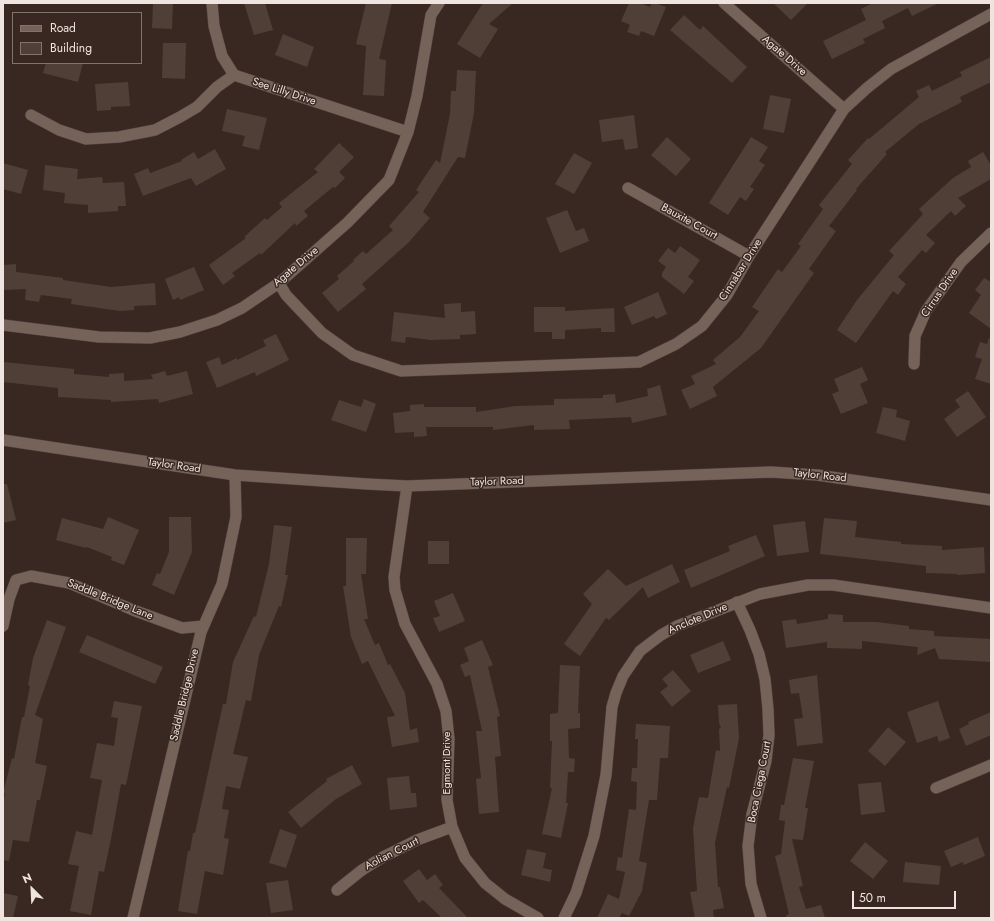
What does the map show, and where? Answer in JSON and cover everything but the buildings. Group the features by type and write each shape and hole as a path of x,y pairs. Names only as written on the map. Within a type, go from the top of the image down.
{"street":[{"path":"31,115 59,130 86,139 119,138 155,130 180,117 196,107 217,87 234,75 222,56 214,26 212,3"},
{"name":"Agate Drive","path":"3,325 99,337 150,338 180,332 217,320 242,308 279,283 347,223 389,180 408,132 417,96 430,14 439,3"},
{"name":"Agate Drive","path":"724,3 844,109"},
{"name":"Cinnabar Drive","path":"279,283 286,295 322,333 353,355 402,371 639,362 676,344 702,326 727,295 749,256 844,109 891,69 991,14"},
{"name":"See Lilly Drive","path":"234,75 408,132"},
{"name":"Bauxite Court","path":"628,188 749,256"},
{"name":"Cirrus Drive","path":"914,364 915,336 926,311 961,262 991,233"},
{"name":"Taylor Road","path":"3,440 235,475 407,486 771,472 817,475 991,500"},
{"name":"Saddle Bridge Drive","path":"133,918 203,626 222,584 227,563 236,517 235,475"},
{"name":"Egmont Drive","path":"407,486 394,577 395,590 404,624 436,684 446,711 449,739 447,800 452,827 465,858 485,883 505,899 538,918"},
{"name":"Saddle Bridge Lane","path":"3,626 9,599 16,580 31,576 69,582 133,610 182,628 203,626"},
{"name":"Anclote Drive","path":"564,918 576,893 594,836 606,776 612,707 623,676 640,652 661,635 737,602 784,588 808,585 833,585 991,608"},
{"name":"Boca Ciega Court","path":"737,602 759,654 765,679 768,709 769,735 766,761 752,814 748,846 751,884 761,918"},
{"path":"936,788 991,766"},
{"name":"Aolian Court","path":"337,890 362,870 383,856 417,840 452,827"}]}
